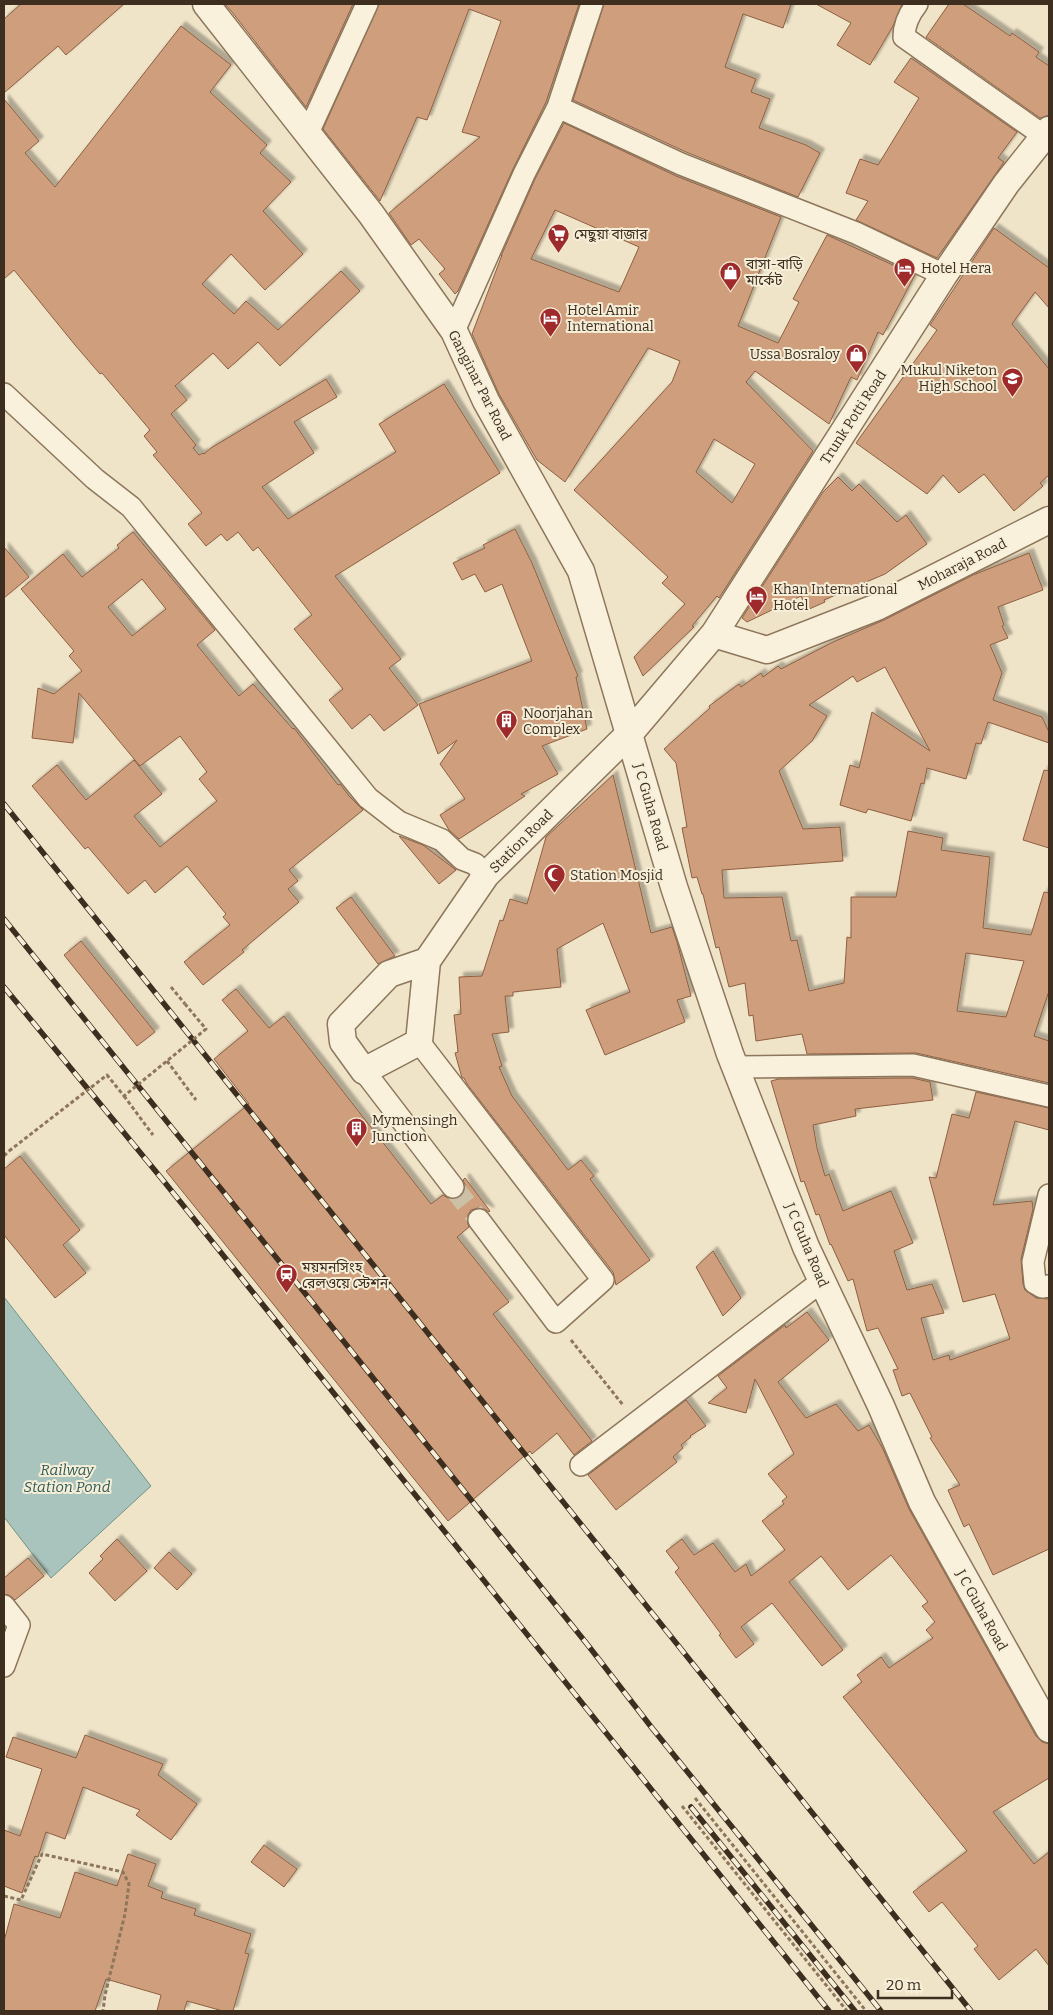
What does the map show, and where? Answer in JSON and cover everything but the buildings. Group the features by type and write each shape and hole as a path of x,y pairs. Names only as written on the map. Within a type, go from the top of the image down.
{"street":[{"name":"Ganginar Par Road","path":"206,4 371,214 454,331 486,401 581,570 630,733"},
{"path":"308,133 367,4"},
{"path":"454,331 524,174 558,107 592,4"},
{"path":"917,4 904,28 904,37 1047,133"},
{"path":"558,107 681,164 856,232 944,275"},
{"name":"Trunk Potti Road","path":"714,634 944,275 1006,184 1047,133"},
{"path":"4,394 96,480 131,507 225,620 324,747 368,798 400,822 442,840 462,859 475,864 486,875"},
{"name":"Moharaja Road","path":"714,634 767,650 876,606 1049,520"},
{"path":"630,733 714,634"},
{"name":"Station Road","path":"419,1042 427,961 486,875 630,733"},
{"name":"J C Guha Road","path":"630,733 674,887 735,1067 806,1247 881,1406 922,1502 1049,1729"},
{"path":"427,961 389,974 341,1024 343,1042 453,1187"},
{"path":"364,1071 419,1042 602,1280 556,1322 479,1220"},
{"path":"735,1067 913,1065 1049,1096"},
{"path":"1049,1195 1033,1262 1035,1282 1042,1287 1049,1286"},
{"path":"581,1464 822,1281"},
{"path":"4,1606 19,1625 4,1666"}],"path":[{"path":"124,1096 206,1029 171,987"},
{"path":"167,1061 196,1100"},
{"path":"4,1156 107,1075 154,1135"},
{"path":"556,1322 637,1422"},
{"path":"695,1798 866,2011"},
{"path":"682,1806 847,2011"},
{"path":"4,1896 20,1900 42,1854 123,1872 129,1884 125,1914 105,1994 103,2011"}],"water":[{"name":"Railway Station Pond","path":"4,1297 151,1486 51,1578 4,1517"}],"tunnel":[{"path":"453,1187 479,1220"}],"railway":[{"path":"4,804 971,2011"},
{"path":"4,919 881,2011"},
{"path":"4,987 162,1179 829,2011"},
{"path":"691,1807 855,2011"}],"place":[{"name":"মেছুয়া বাজার","path":"558,253"},
{"name":"Hotel Hera","path":"905,287"},
{"name":"বাসা-বাড়ি মার্কেট","path":"730,291"},
{"name":"Hotel Amir International","path":"551,337"},
{"name":"Ussa Bosraloy","path":"856,373"},
{"name":"Mukul Niketon High School","path":"1013,397"},
{"name":"Khan International Hotel","path":"757,616"},
{"name":"Noorjahan Complex","path":"507,740"},
{"name":"Station Mosjid","path":"554,894"},
{"name":"Mymensingh Junction","path":"356,1147"},
{"name":"ময়মনসিংহ রেলওয়ে স্টেশন","path":"286,1294"}]}
